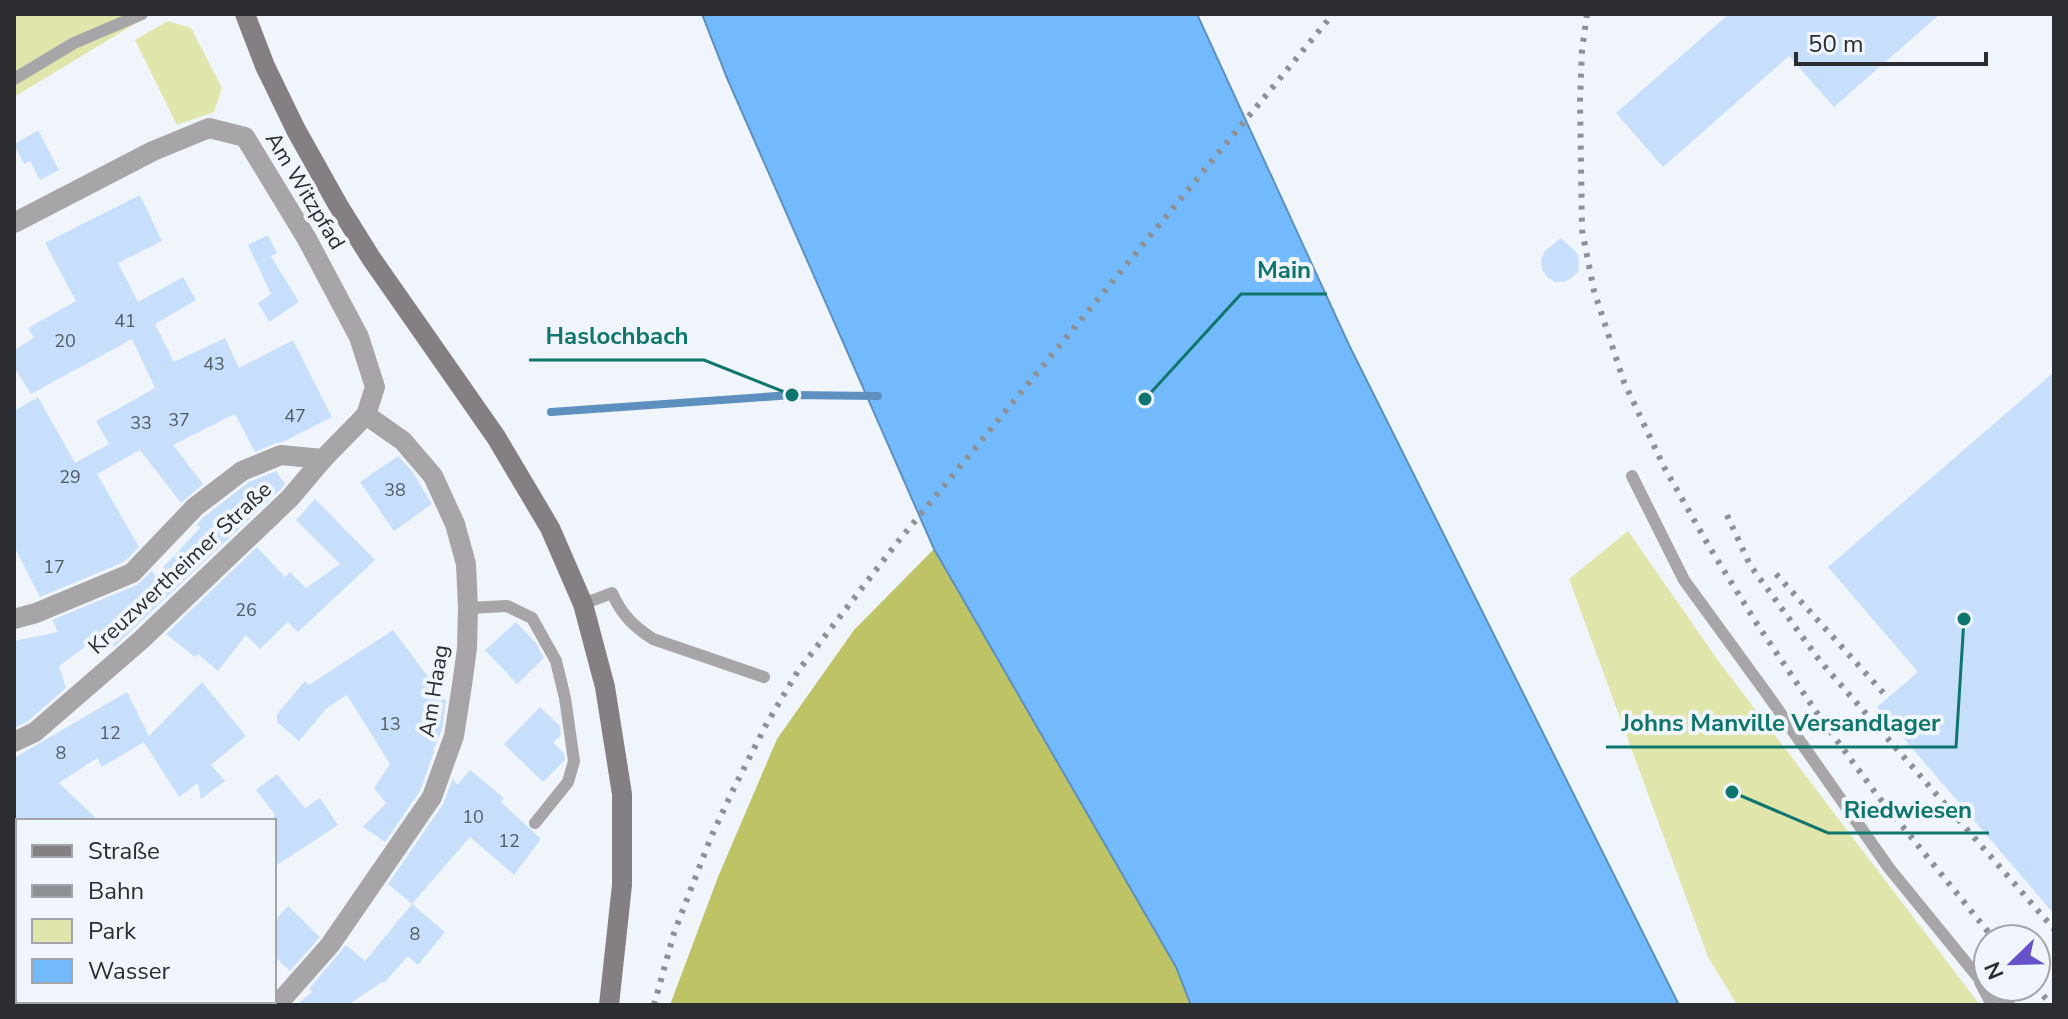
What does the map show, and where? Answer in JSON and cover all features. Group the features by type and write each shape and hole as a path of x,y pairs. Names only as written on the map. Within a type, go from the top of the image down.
{"main road":[{"path":"245,14 265,66 296,130 338,205 371,258 496,437 550,528 583,604 605,687 622,794 622,885 609,1005"}],"street":[{"name":"Am Witzpfad","path":"14,223 153,151 209,128 245,137 307,239 359,337 375,387 366,415"},
{"name":"Kreuzwertheimer Straße","path":"14,742 35,732 140,641 290,498 366,415"},
{"name":"Am Haag","path":"277,1005 330,945 432,797 454,736 467,648 466,564 455,524 433,476 403,441 366,415"},
{"path":"14,619 36,613 132,573 195,507 242,471 281,455 323,459"}],"lane":[{"path":"14,79 74,43 142,14"},
{"path":"1632,476 1684,580 1889,868 1972,970"},
{"path":"583,604 612,593 621,611 637,629 653,639 764,677"},
{"path":"468,608 507,606 532,618 556,661 574,761 568,782 535,823"}],"green space":[{"path":"14,14 151,14 14,97"},
{"path":"168,21 191,28 222,88 214,112 177,125 135,40"},
{"path":"1628,531 1717,659 1972,994 1972,1003 1980,1005 1737,1005 1708,957 1569,579"},
{"path":"934,549 1176,967 1191,1005 670,1005 718,877 777,739 854,630"}],"water":[{"path":"702,14 1197,14 1349,345 1679,1005 1191,1005 1176,967 934,549 727,78"}],"building":[{"path":"1729,14 1940,14 1834,107 1789,56 1663,167 1616,113"},
{"path":"37,131 59,170 40,180 30,161 24,164 14,144"},
{"path":"140,195 162,241 118,263 138,302 183,277 196,300 155,324 174,362 225,338 239,368 293,340 332,417 283,442 255,452 235,414 173,445 203,484 181,503 140,450 97,474 139,547 124,562 40,597 14,546 14,411 38,397 75,463 109,444 96,421 155,388 132,339 31,394 14,367 14,350 34,338 28,328 76,301 45,243"},
{"path":"268,235 277,253 271,256 299,302 269,322 258,303 271,294 248,245"},
{"path":"1561,238 1577,253 1578,271 1564,282 1555,282 1547,277 1541,260 1545,251"},
{"path":"2054,372 2054,914 1877,707 1918,672 1828,567"},
{"path":"398,456 412,471 432,504 394,531 360,482"},
{"path":"276,471 285,484 281,489 114,647 104,633 59,666 66,688 28,721 14,728 14,641 58,632 52,620 137,585 152,571 155,576 200,528 197,524 204,517 249,482"},
{"path":"315,499 375,560 298,632 288,622 260,649 246,635 218,671 166,634 257,547 285,577 290,572 306,588 340,564 296,520"},
{"path":"516,622 536,643 544,658 517,684 485,650"},
{"path":"393,630 446,701 442,730 420,791 385,842 363,827 386,803 374,788 390,764 347,695 327,708 299,741 277,722 277,714 305,681 309,685"},
{"path":"202,682 246,736 211,765 225,781 201,799 198,783 179,797 144,742 102,767 97,758 59,783 97,819 14,821 14,758 127,692 149,736"},
{"path":"540,707 560,726 561,735 553,743 564,753 565,760 543,782 504,744"},
{"path":"470,770 504,798 501,802 541,839 514,875 470,837 412,904 388,884 443,804 453,778 457,785"},
{"path":"277,774 305,808 320,798 338,825 276,866 276,819 256,790"},
{"path":"412,904 445,932 418,965 408,956 384,983 348,1005 296,1005 312,992 309,989 346,945 365,961"},
{"path":"288,906 320,937 290,971 276,958 276,919"}],"waterway":[{"path":"551,412 792,395 878,396"}],"railway":[{"path":"654,1005 674,933 711,837 767,723 798,671 896,544 1333,14"},
{"path":"1587,14 1580,101 1582,230 1594,291 1624,382 1664,467 1757,624 1877,795 1981,923"},
{"path":"1727,515 1750,565 1820,661 2054,929"},
{"path":"1776,574 1888,698"}],"place":[{"name":"Haslochbach","path":"792,395"},
{"name":"Main","path":"1145,399"},
{"name":"Johns Manville Versandlager","path":"1964,619"},
{"name":"Riedwiesen","path":"1732,792"}]}
